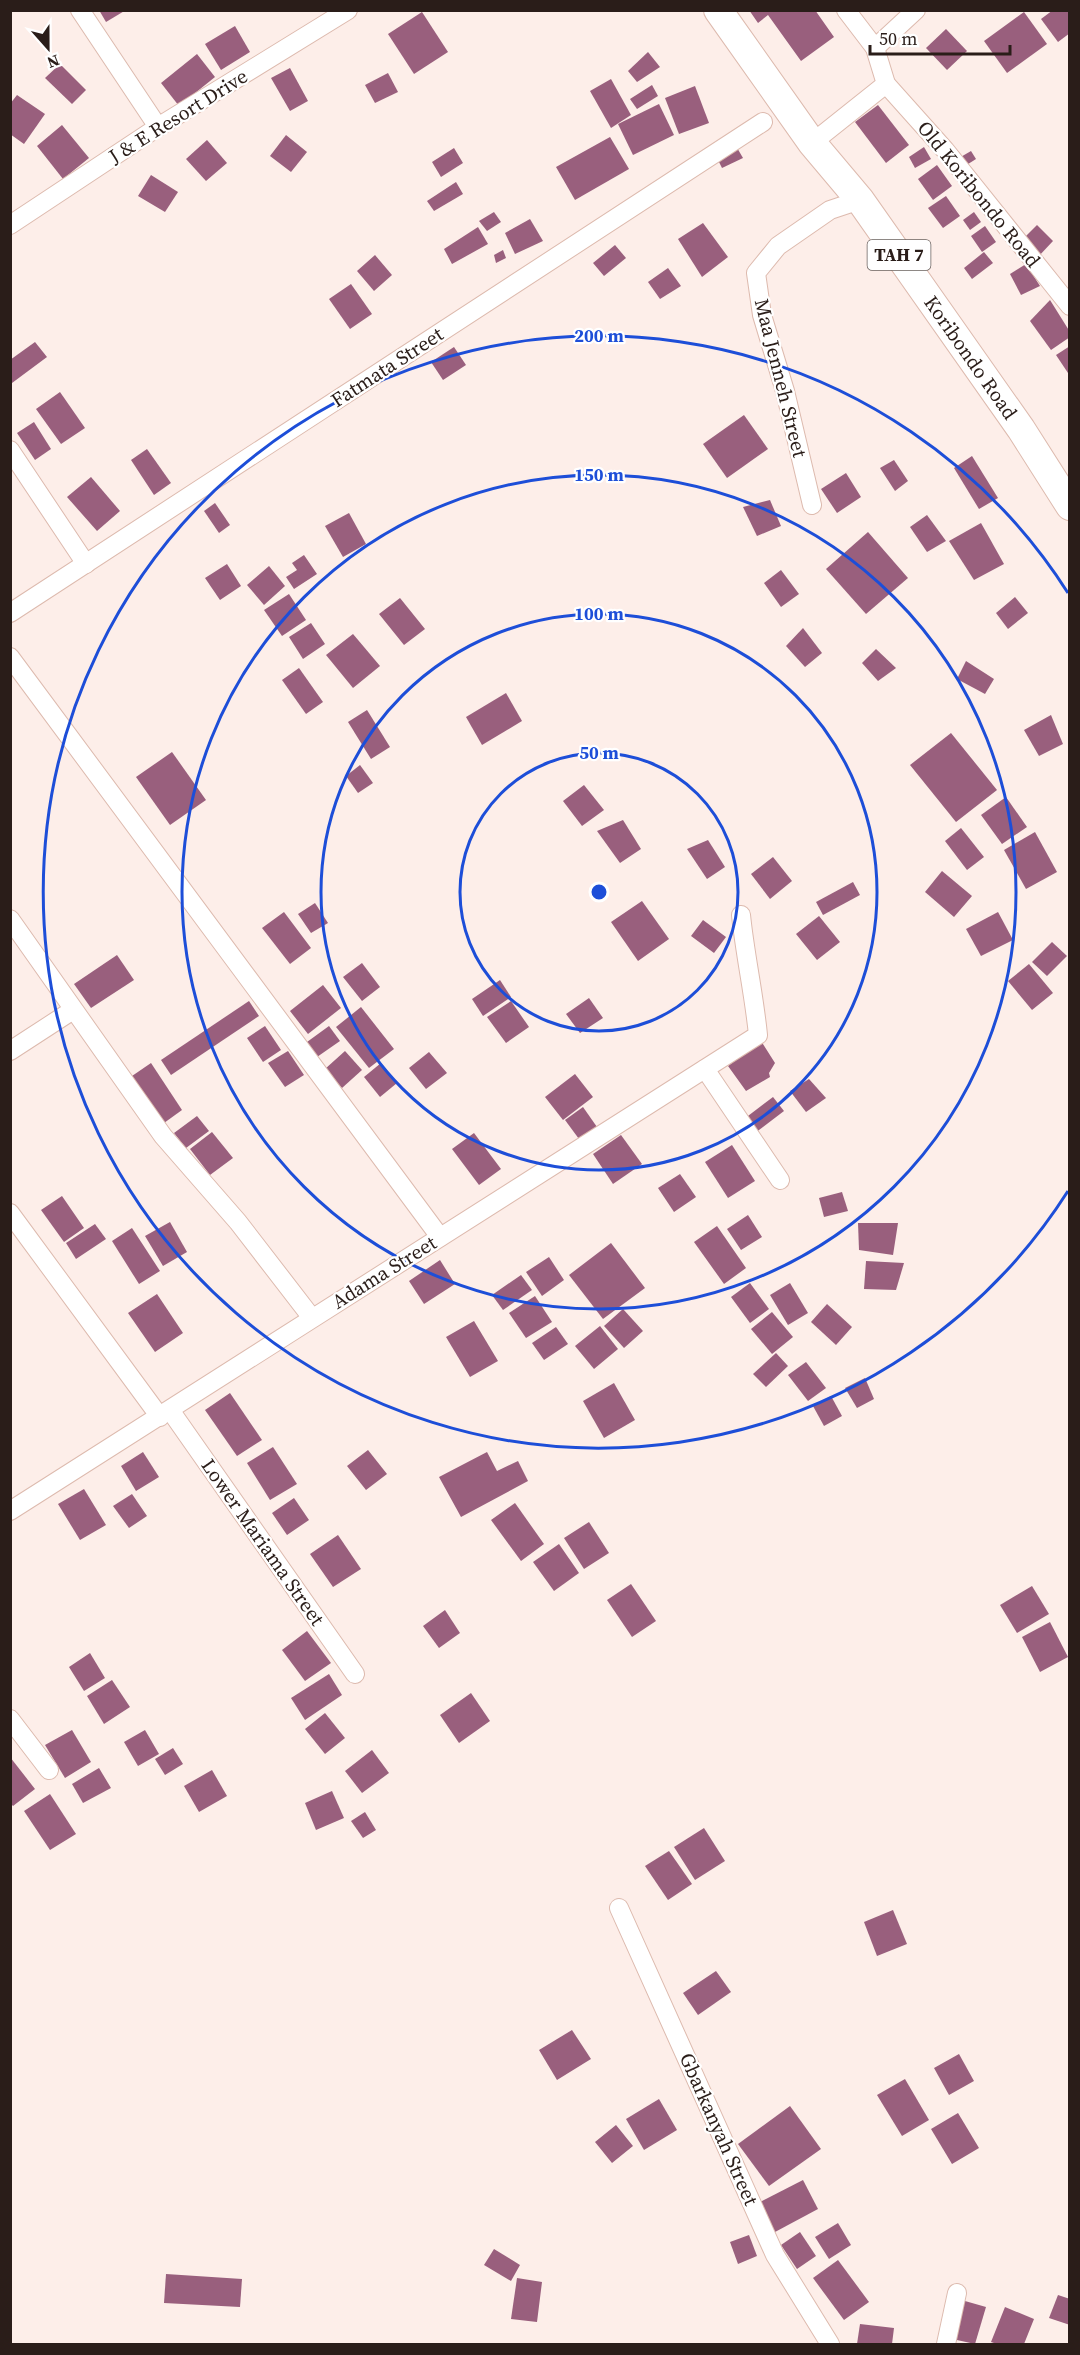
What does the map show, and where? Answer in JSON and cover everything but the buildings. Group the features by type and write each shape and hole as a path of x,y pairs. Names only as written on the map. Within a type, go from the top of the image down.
{"highway":[{"name":"Koribondo Road","path":"718,10 812,143 860,200 1022,429 1070,506"}],"street":[{"path":"80,10 158,127"},
{"name":"J & E Resort Drive","path":"10,225 158,127 348,10"},
{"name":"Old Koribondo Road","path":"846,10 875,48 886,84 1063,283 1070,306"},
{"path":"875,48 916,10"},
{"path":"812,143 886,84"},
{"name":"Fatmata Street","path":"10,613 763,122"},
{"name":"Maa Jenneh Street","path":"812,505 785,391 762,315 756,273 778,246 830,210 860,200"},
{"path":"10,450 86,564"},
{"path":"10,657 440,1237"},
{"name":"Adama Street","path":"10,1510 165,1414 758,1035 754,992 745,957 741,915"},
{"path":"10,919 163,1136 238,1222 312,1318"},
{"path":"10,1051 73,1010"},
{"path":"705,1069 780,1180"},
{"name":"Lower Mariama Street","path":"10,1213 165,1414 355,1674"},
{"path":"10,1719 49,1770"},
{"name":"Gbarkanyah Street","path":"619,1908 775,2255 830,2344"},
{"path":"946,2344 957,2293"}]}
